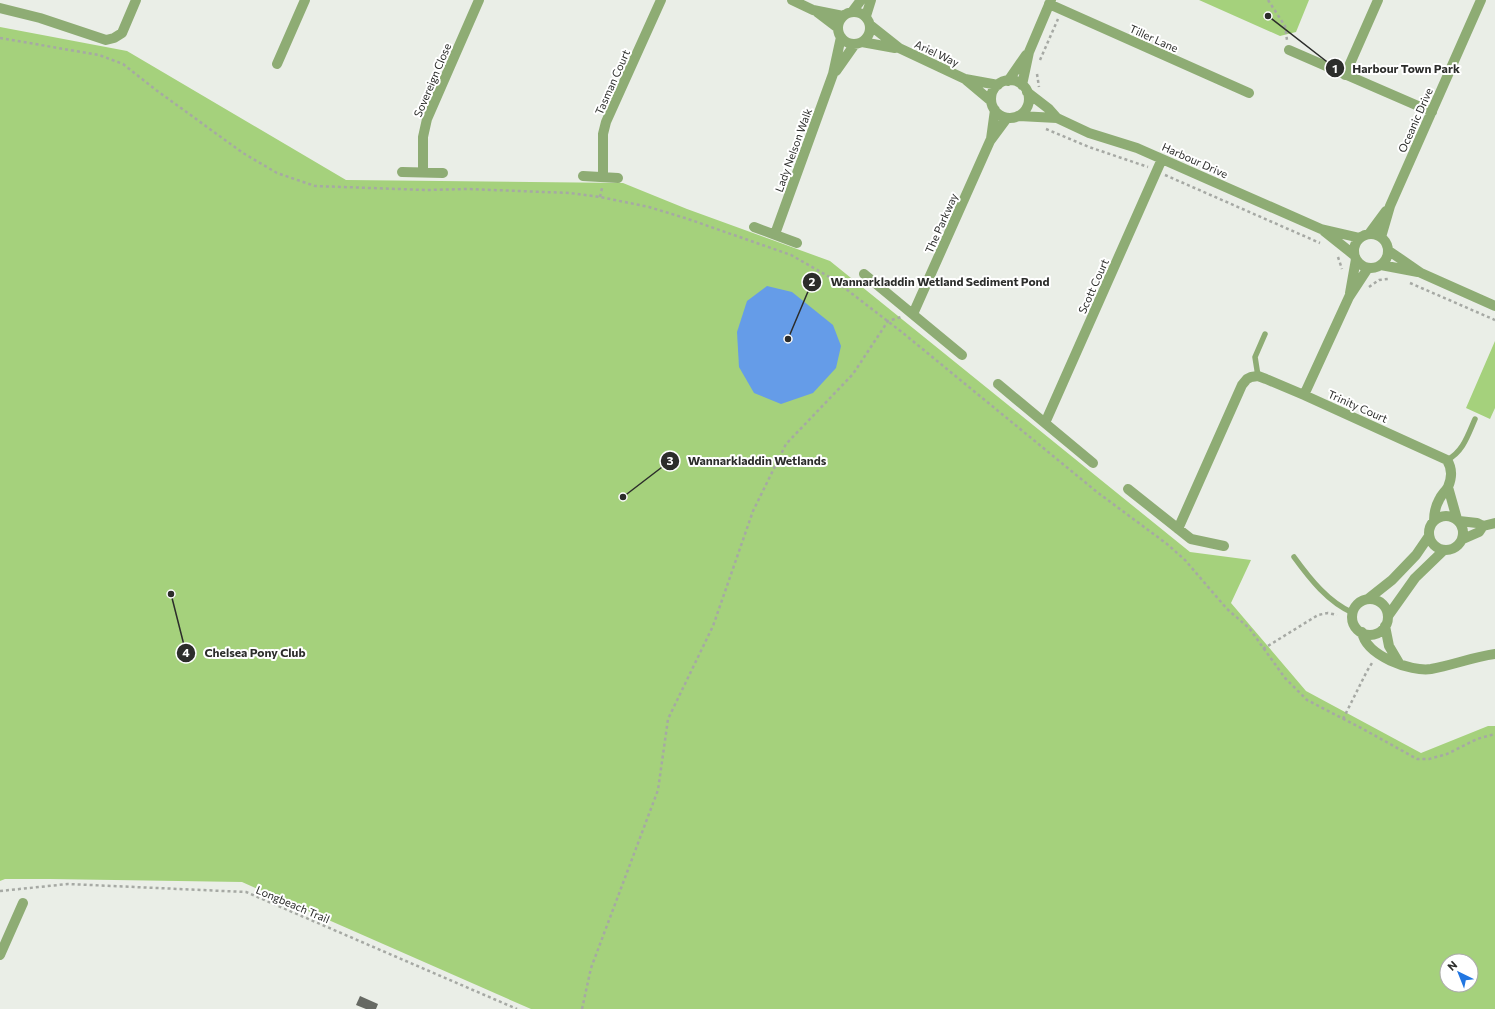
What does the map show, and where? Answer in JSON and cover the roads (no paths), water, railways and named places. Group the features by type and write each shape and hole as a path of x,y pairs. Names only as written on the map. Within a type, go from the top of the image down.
{"street":[{"path":"0,8 40,18 106,40 114,38 122,33 136,0"},
{"path":"277,64 305,0"},
{"name":"Sovereign Close","path":"423,172 423,137 427,119 479,0"},
{"name":"Tasman Court","path":"603,177 603,134 606,122 661,0"},
{"path":"792,0 813,10 850,44 859,43 869,35 868,21 871,0"},
{"path":"839,33 840,20 861,0"},
{"path":"1345,75 1378,0"},
{"name":"Oceanic Drive","path":"1381,237 1390,206 1481,0"},
{"path":"1008,81 1029,52 1050,2"},
{"name":"Tiller Lane","path":"1050,2 1249,94"},
{"path":"813,10 847,14 862,13 868,21"},
{"name":"Ariel Way","path":"868,21 899,48 965,79 998,85"},
{"name":"Lady Nelson Walk","path":"776,234 833,74 839,33"},
{"name":"Ariel Way","path":"859,43 899,48"},
{"name":"Lady Nelson Walk","path":"833,74 859,43"},
{"path":"1289,50 1432,112"},
{"path":"993,105 998,114 1007,118 1019,116 1026,108 1028,103 1024,89 1029,52"},
{"name":"Ariel Way","path":"965,79 993,105"},
{"path":"998,85 1008,81 1013,81 1024,89"},
{"name":"The Parkway","path":"990,142 994,89 998,85"},
{"name":"Harbour Drive","path":"1024,89 1049,109 1057,118"},
{"name":"Harbour Drive","path":"1019,116 1057,118 1090,133 1137,148 1321,229 1365,236"},
{"name":"The Parkway","path":"913,314 990,142 1007,118"},
{"name":"Scott Court","path":"1045,423 1162,159"},
{"path":"402,172 444,173"},
{"path":"583,176 618,178"},
{"name":"Oceanic Drive","path":"1365,236 1390,206"},
{"path":"754,227 797,243"},
{"name":"Harbour Drive","path":"1321,229 1355,257"},
{"path":"1349,297 1355,257 1355,245 1365,236 1381,237 1388,245 1388,256 1381,265 1373,268 1364,267 1355,257"},
{"path":"1389,251 1422,273 1495,306"},
{"path":"1381,265 1422,273"},
{"path":"1304,394 1349,297 1368,268"},
{"path":"864,274 962,355"},
{"path":"1178,528 1242,385 1247,379 1258,376"},
{"name":"Trinity Court","path":"1258,376 1304,394 1447,460"},
{"path":"998,384 1093,463"},
{"path":"1362,632 1372,634 1377,633 1415,578 1444,550 1455,548 1463,539 1464,530 1458,520 1448,487 1451,468 1447,460"},
{"path":"1434,521 1434,511 1439,498 1448,487"},
{"path":"1128,489 1195,540 1224,546"},
{"path":"1495,523 1483,526 1477,523 1458,520 1447,515 1438,518 1434,521 1430,528 1429,536 1416,555 1381,590 1358,604 1353,613 1354,624 1362,632 1365,641 1373,650 1388,660 1406,666 1430,669 1476,657 1495,654"},
{"path":"1463,539 1479,532 1483,526"},
{"path":"1429,536 1436,546 1444,550"},
{"path":"1368,599 1374,599 1384,605 1389,646 1399,663"},
{"path":"0,955 23,903"}],"lane":[{"path":"1258,376 1255,357 1265,334"},
{"path":"1447,460 1461,450 1475,419"},
{"path":"1294,557 1305,573 1322,590 1341,608 1353,613"}],"water":[{"path":"767,286 792,292 833,325 841,346 836,368 813,393 781,404 754,393 739,367 737,332 747,301"}],"place":[{"name":"Harbour Town Park","path":"1268,16"},
{"name":"Wannarkladdin Wetland Sediment Pond","path":"788,339"},
{"name":"Wannarkladdin Wetlands","path":"623,497"},
{"name":"Chelsea Pony Club","path":"171,594"}]}
